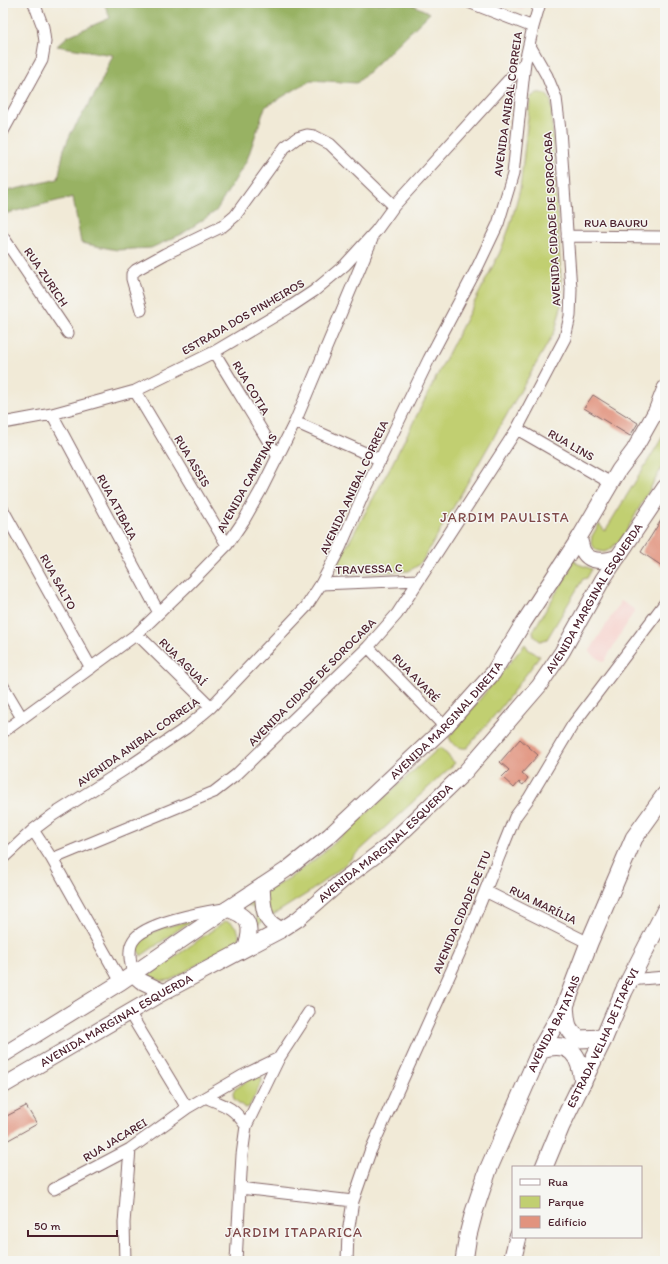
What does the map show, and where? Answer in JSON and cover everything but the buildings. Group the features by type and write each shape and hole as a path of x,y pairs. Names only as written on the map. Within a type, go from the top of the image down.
{"main road":[{"name":"AVENIDA MARGINAL DIREITA","path":"3,1055 127,978 286,870 314,849 445,727 492,673 580,538 618,470 634,450 660,407 665,388"},
{"name":"AVENIDA MARGINAL ESQUERDA","path":"3,1086 164,992 246,947 281,930 298,919 343,880 388,846 465,772 539,686 562,652 603,579 665,487"},
{"path":"580,538 583,551 589,557 596,560 605,561 618,557"},
{"name":"AVENIDA BATATAIS","path":"464,1261 468,1235 474,1212 488,1170 541,1049 565,1006 589,943 634,838 665,795"},
{"path":"262,886 263,906 266,915 270,921 281,930"},
{"path":"227,909 238,912 248,923 250,935 246,947"},
{"name":"ESTRADA VELHA DE ITAPEVI","path":"544,1166 604,1038 629,980 665,911"},
{"path":"127,978 141,981 164,992"},
{"path":"565,1006 568,1026 571,1033 579,1040 604,1038"},
{"path":"541,1049 554,1046 566,1048 571,1051 578,1058 582,1069 583,1082"},
{"path":"512,1261 518,1238"}],"street":[{"path":"3,131 42,60 45,42 43,27 34,3"},
{"path":"470,3 533,27"},
{"name":"AVENIDA ANIBAL CORREIA","path":"3,858 33,830 53,815 133,764 186,728 211,708 306,607 321,584 340,548 362,497 429,359 469,285 498,224 513,174 525,62 540,3"},
{"name":"AVENIDA CIDADE DE SOROCABA","path":"52,859 214,792 236,775 368,647 397,614 517,429 565,338 570,316 571,289 560,130 556,98 547,76 530,46"},
{"name":"ESTRADA DOS PINHEIROS","path":"3,423 52,414 135,391 214,352 314,291 345,265 376,231 394,206 525,62"},
{"path":"141,310 132,279 132,274 136,270 165,254 223,226 235,216 285,146 297,138 307,135 314,136 330,144 394,206"},
{"name":"AVENIDA CAMPINAS","path":"3,732 137,634 227,545 244,520 278,458 295,422 376,231"},
{"name":"RUA BAURU","path":"567,236 665,237"},
{"name":"RUA ZURICH","path":"3,237 68,333"},
{"name":"RUA COTIA","path":"214,352 278,458"},
{"name":"RUA ASSIS","path":"135,391 227,545"},
{"name":"RUA ATIBAIA","path":"52,414 159,613"},
{"path":"295,422 381,460"},
{"name":"RUA LINS","path":"517,429 611,483"},
{"name":"RUA SALTO","path":"3,510 91,668"},
{"name":"TRAVESSA C","path":"321,584 419,580"},
{"name":"AVENIDA CIDADE DE ITU","path":"347,1261 348,1233 353,1201 370,1152 485,891 515,817 529,798 572,726 665,604"},
{"name":"RUA AGUAÍ","path":"137,634 211,708"},
{"name":"RUA AVARÉ","path":"368,647 445,727"},
{"path":"3,686 22,718"},
{"path":"33,830 127,978"},
{"name":"RUA MARÍLIA","path":"485,891 589,943"},
{"name":"AVENIDA MARGINAL DIREITA","path":"127,978 131,964 131,946 133,940 137,936 154,926 202,913 227,909"},
{"path":"629,980 665,977"},
{"path":"129,1012 187,1108"},
{"path":"236,1261 242,1155 246,1126 279,1058 309,1012"},
{"name":"RUA JACAREI","path":"54,1189 130,1148 187,1108 207,1098 242,1076 279,1058"},
{"path":"207,1098 228,1106 238,1114 246,1126"},
{"path":"125,1261 124,1222 130,1148"},
{"path":"240,1188 353,1201"}],"shaded area":[{"path":"508,3 525,3 523,10"},
{"path":"621,601 635,610 604,662 589,652"}],"green space":[{"path":"104,3 409,3 430,13 357,83 311,80 265,107 247,160 216,211 182,234 151,248 117,250 81,243 73,197 3,213 3,192 58,179 64,149 71,133 98,89 113,55 57,46 68,36 110,18"},
{"path":"537,93 546,94 551,101 561,282 561,307 555,331 423,560 409,571 345,574 339,570 337,564 392,464 500,252 510,226 520,189 530,100 531,97"},
{"path":"665,433 665,462 623,537 609,550 604,552 596,550 591,543 592,536 599,524 605,531"},
{"path":"572,558 578,564 592,569 587,578 583,579 547,639 540,641 534,636 533,631 570,570 568,565"},
{"path":"525,644 529,650 540,656 499,710 467,748 456,746 449,737"},
{"path":"440,747 455,763 340,869 308,893 257,925 255,912 251,907 245,904 291,877 322,854"},
{"path":"192,920 141,956 137,948 139,939 162,928"},
{"path":"225,921 232,923 238,930 239,940 171,980 163,981 148,976"},
{"path":"255,1075 261,1076 262,1081 249,1107 245,1108 234,1099 234,1090"}],"district":[{"name":"JARDIM PAULISTA","path":"505,517"},
{"name":"JARDIM ITAPARICA","path":"294,1232"}]}
